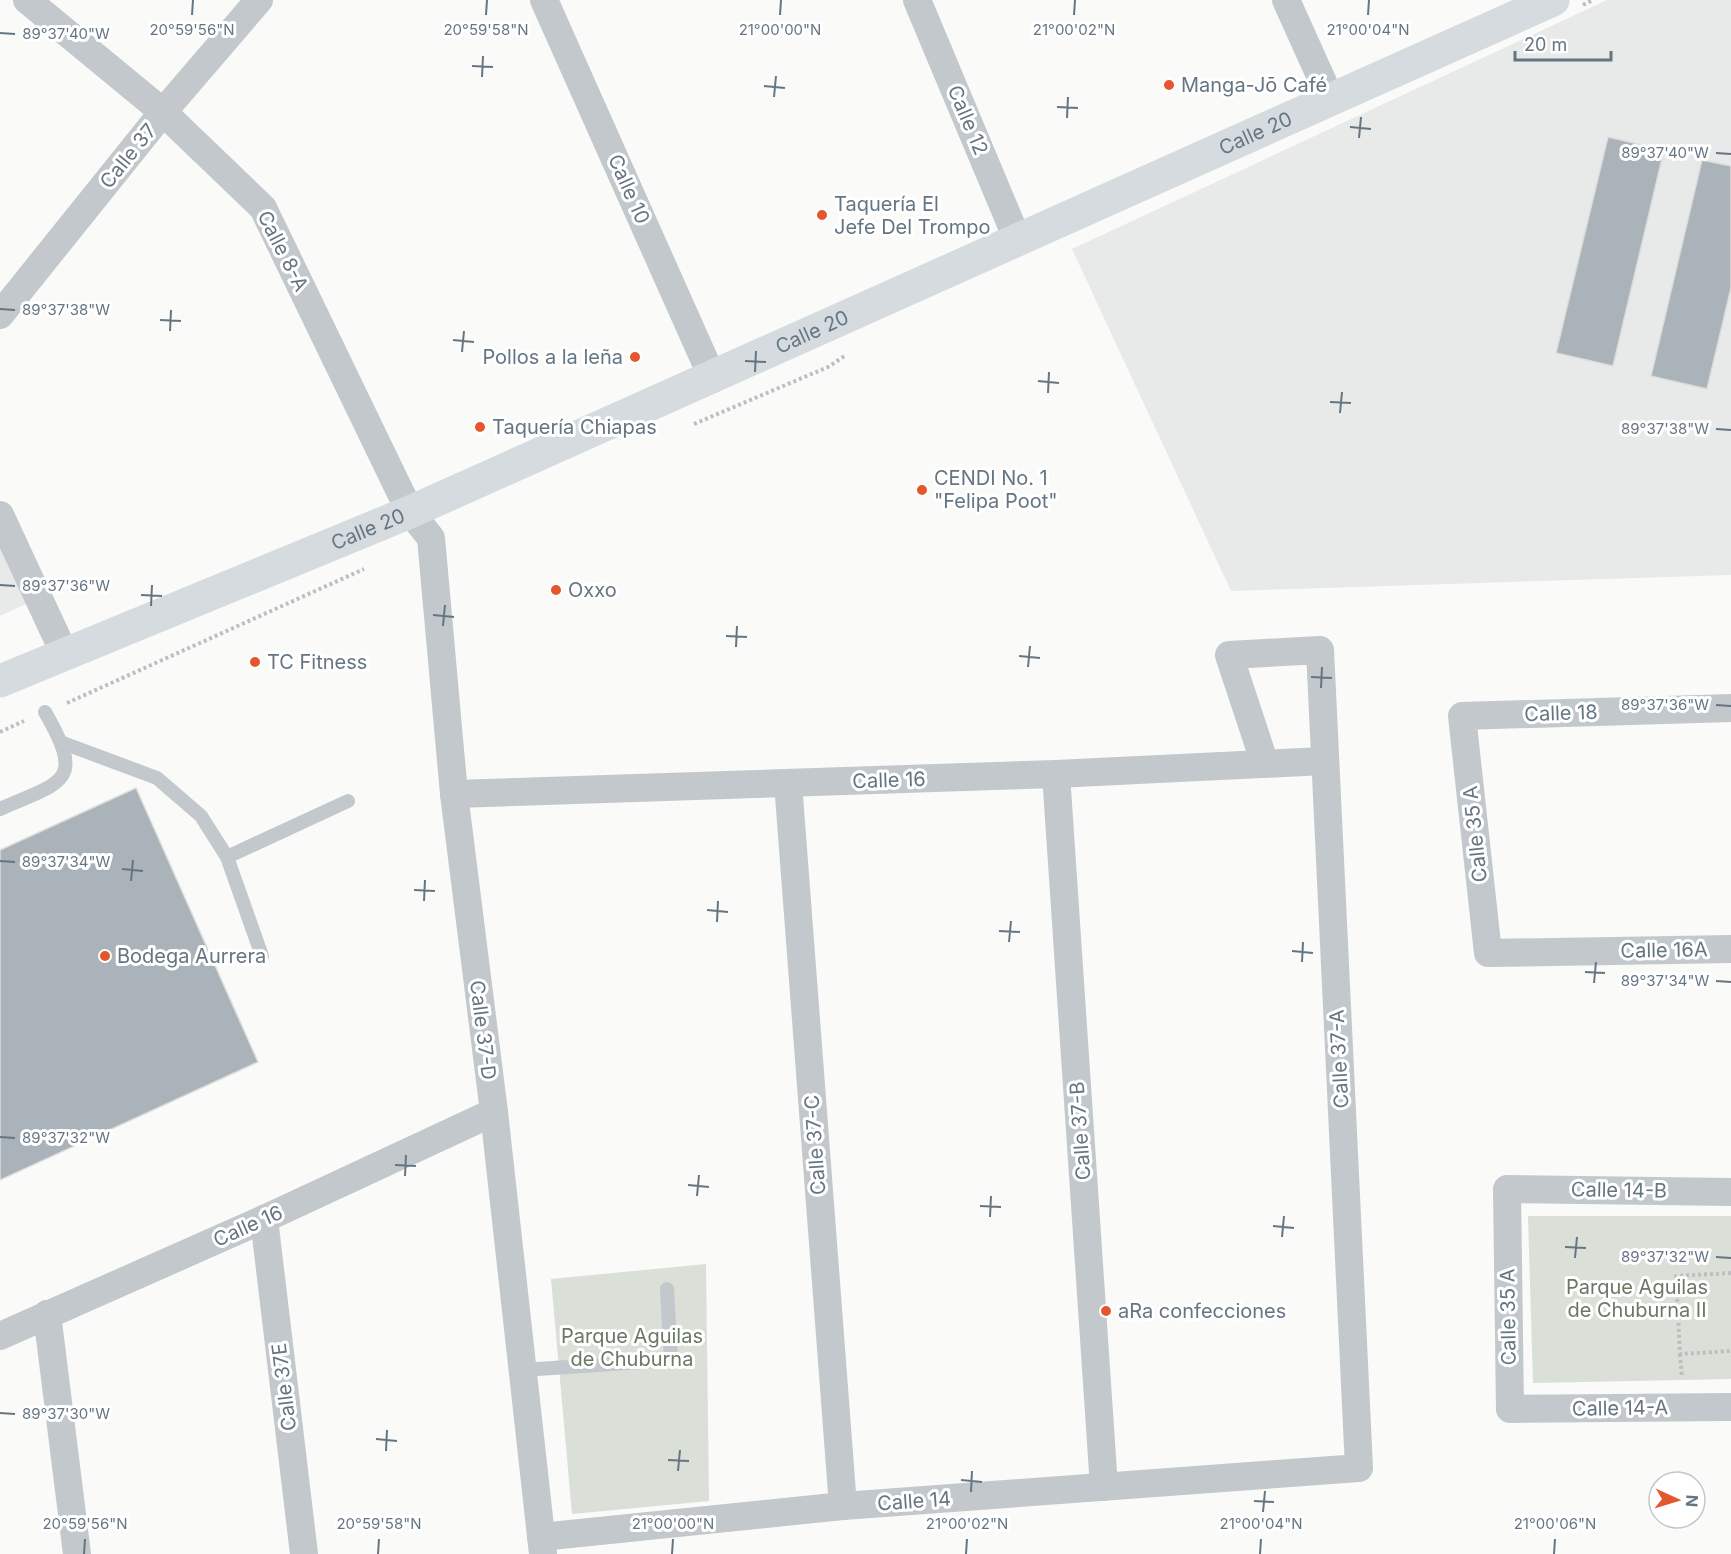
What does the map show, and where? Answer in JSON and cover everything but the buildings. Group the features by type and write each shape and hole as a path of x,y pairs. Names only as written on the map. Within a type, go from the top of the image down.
{"street":[{"name":"Calle 8-A","path":"27,0 164,112 263,207 410,512"},
{"name":"Calle 37","path":"0,315 164,112 259,0"},
{"name":"Calle 10","path":"544,0 713,379"},
{"name":"Calle 12","path":"917,0 1018,241"},
{"path":"1286,0 1331,100"},
{"name":"Calle 20","path":"0,681 410,512 713,379 1553,0"},
{"name":"Calle 37-D","path":"410,512 431,538 454,794 494,1112 542,1546"},
{"path":"0,515 65,655"},
{"name":"Calle 37-A","path":"1265,764 1229,655 1320,650 1359,1468"},
{"name":"Calle 18","path":"1462,716 1731,708"},
{"name":"Calle 35 A","path":"1462,716 1488,953"},
{"name":"Calle 16","path":"454,794 1056,774 1324,761"},
{"name":"Calle 37-B","path":"1056,774 1104,1487"},
{"name":"Calle 37-C","path":"788,783 843,1506"},
{"name":"Calle 16A","path":"1488,953 1731,950"},
{"name":"Calle 16","path":"0,1336 264,1219 494,1112"},
{"name":"Calle 35 A","path":"1506,1188 1510,1409"},
{"name":"Calle 14-B","path":"1506,1188 1731,1192"},
{"name":"Calle 37E","path":"264,1219 304,1554"},
{"path":"47,1314 76,1554"},
{"name":"Calle 14-A","path":"1510,1409 1731,1407"},
{"name":"Calle 14","path":"542,1546 843,1506 1359,1468"}],"lane":[{"path":"0,809 58,783 68,765 63,743 45,712"},
{"path":"63,743 157,778 201,816 227,856 262,956"},
{"path":"227,856 348,801"},
{"path":"523,1370 670,1360 666,1289"}],"path":[{"path":"62,705 365,569"},
{"path":"0,732 12,727"},
{"path":"1683,1387 1676,1276 1731,1273"},
{"path":"1680,1354 1731,1351"}],"shaded area":[{"path":"1607,0 1731,0 1731,575 1231,591 1072,249"},
{"path":"0,527 28,603 0,616"}],"green space":[{"name":"Parque Aguilas de Chuburna II","path":"1528,1216 1731,1216 1731,1379 1533,1383"},
{"name":"Parque Aguilas de Chuburna","path":"706,1264 709,1501 572,1514 551,1279"}],"place":[{"name":"Manga-Jō Café","path":"1169,85"},
{"name":"Taquería El Jefe Del Trompo","path":"822,215"},
{"name":"Pollos a la leña","path":"635,357"},
{"name":"Taquería Chiapas","path":"480,427"},
{"name":"CENDI No. 1 \"Felipa Poot\"","path":"922,490"},
{"name":"Oxxo","path":"556,590"},
{"name":"TC Fitness","path":"255,662"},
{"name":"Bodega Aurrera","path":"105,956"},
{"name":"aRa confecciones","path":"1106,1311"}]}
